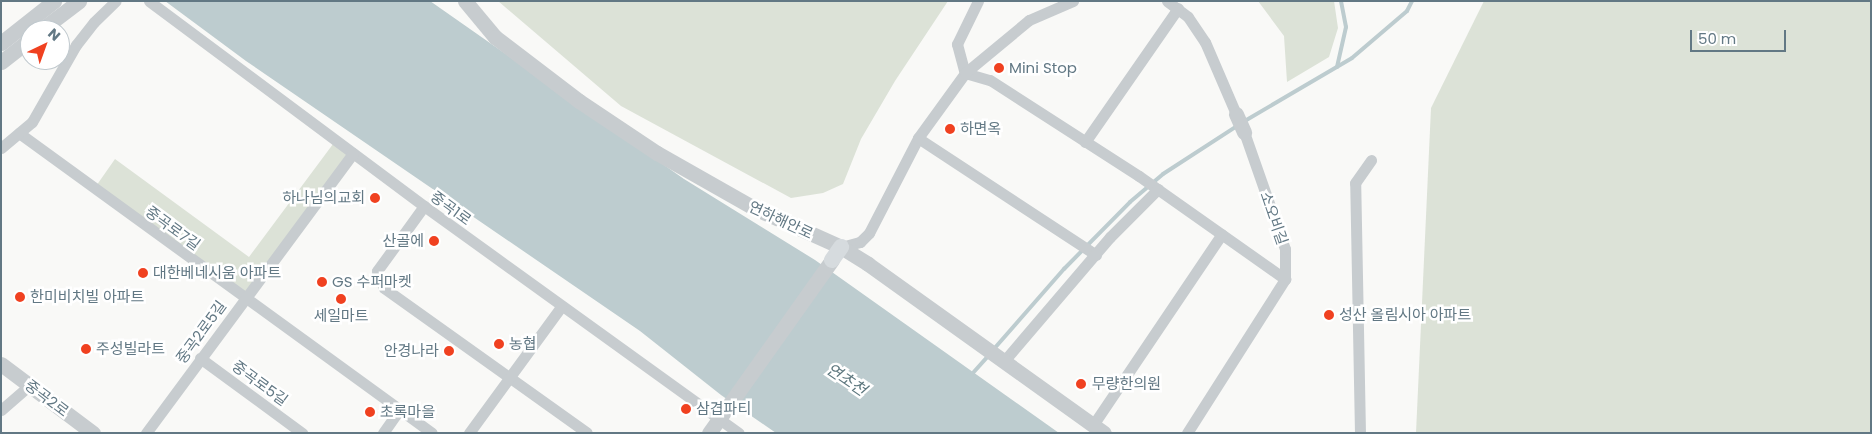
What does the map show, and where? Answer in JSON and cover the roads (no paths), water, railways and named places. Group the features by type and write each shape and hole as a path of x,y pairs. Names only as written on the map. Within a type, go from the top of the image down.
{"street":[{"path":"1,43 54,1"},
{"path":"54,20 78,1"},
{"path":"1,148 32,122 76,45 94,22 116,1"},
{"name":"중곡1로","path":"149,1 561,307 723,414 739,433"},
{"name":"연하해안로","path":"465,1 495,37 579,100 657,153 836,254 983,346 1098,429"},
{"path":"965,73 958,44 978,1"},
{"path":"709,433 836,254 860,242 869,233 918,138 965,73 1029,20 1073,1"},
{"name":"소오비길","path":"1166,1 1178,8 1205,42 1244,132 1286,249 1285,279"},
{"path":"1085,142 1178,8"},
{"path":"1,62 20,47"},
{"path":"965,73 990,80 1139,176 1285,279 1187,433"},
{"name":"중곡로7길","path":"19,133 244,299 432,433"},
{"path":"918,138 1096,254"},
{"name":"중곡2로5길","path":"146,433 353,153"},
{"path":"1360,433 1355,183 1371,160"},
{"path":"1004,361 1096,254 1158,189"},
{"path":"424,206 377,271 384,288 587,433"},
{"path":"1098,429 1222,234"},
{"path":"469,433 561,307"},
{"name":"중곡로5길","path":"200,358 302,433"},
{"name":"중곡2로","path":"1,364 93,433"},
{"path":"1,410 30,385"},
{"path":"382,433 399,410"}],"water":[{"name":"연초천","path":"165,1 430,1 684,179 815,260 1059,433 776,433 721,395 640,331 246,61"}],"waterway":[{"path":"1337,67 1346,27 1341,1"},
{"path":"1243,122 1352,58 1407,11 1412,1"},
{"path":"993,350 1064,269 1130,202 1163,174 1237,126"},
{"path":"972,374 989,355"}],"place":[{"name":"Mini Stop","path":"999,68"},
{"name":"하면옥","path":"950,129"},
{"name":"하나님의교회","path":"375,198"},
{"name":"산골에","path":"434,241"},
{"name":"대한베네시움 아파트","path":"143,273"},
{"name":"GS 수퍼마켓","path":"322,282"},
{"name":"한미비치빌 아파트","path":"20,297"},
{"name":"세일마트","path":"341,299"},
{"name":"성산 올림시아 아파트","path":"1329,315"},
{"name":"농협","path":"499,344"},
{"name":"주성빌라트","path":"86,349"},
{"name":"안경나라","path":"449,351"},
{"name":"무량한의원","path":"1081,384"},
{"name":"삼겹파티","path":"686,409"},
{"name":"초록마을","path":"370,412"}]}
